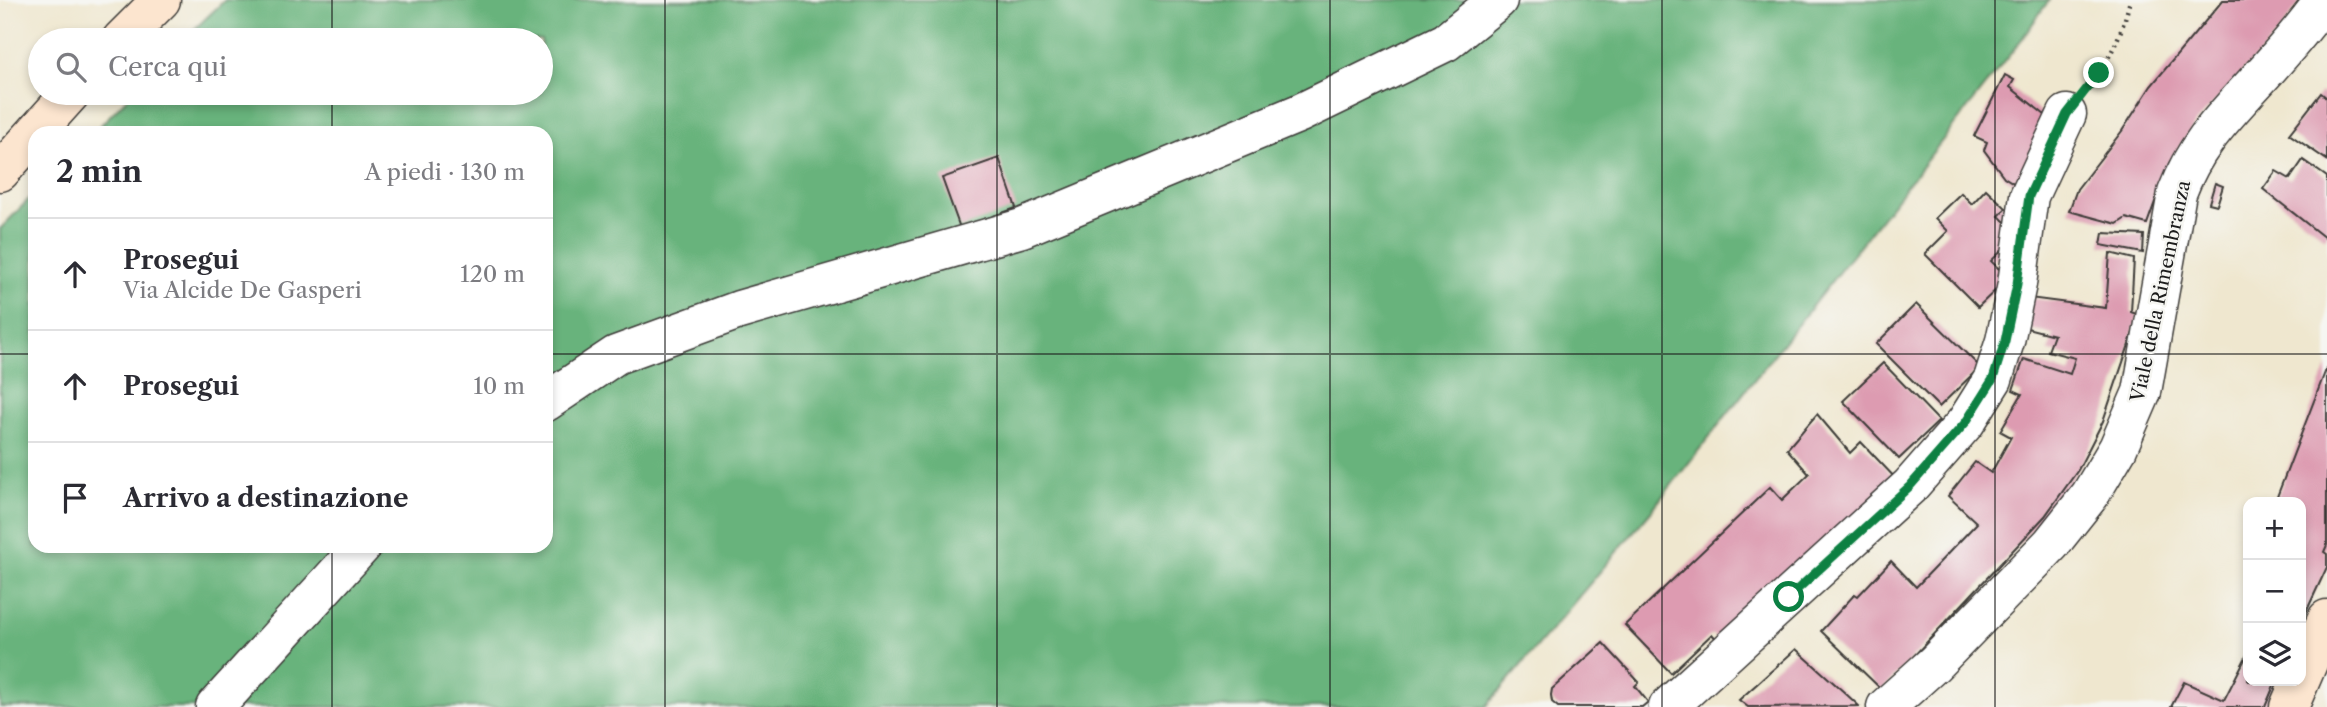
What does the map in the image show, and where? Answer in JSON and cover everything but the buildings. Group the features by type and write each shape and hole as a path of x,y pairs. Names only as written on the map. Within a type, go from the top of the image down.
{"main road":[{"path":"133,28 160,0"},
{"path":"41,126 60,105"},
{"path":"0,172 28,141"},
{"path":"2288,707 2327,618"}],"street":[{"path":"553,397 616,355 739,310 1022,228 1300,113 1446,42 1499,0"},
{"name":"Viale della Rimembranza","path":"1886,707 1934,664 2050,544 2090,495 2118,448 2142,392 2174,206 2193,155 2308,23 2324,0"},
{"path":"1668,707 1910,486 1966,422 1993,379 2017,284 2029,196 2067,114"},
{"path":"215,707 356,553"}],"path":[{"path":"2067,114 2110,59 2124,27 2130,0"}],"green space":[{"path":"225,0 2049,0 2022,39 1651,511 1486,707 0,707 0,229 28,200 28,553 553,553 553,126 100,126 120,105 553,105 553,28 196,28"}],"route":[{"path":"1789,597 1910,486 1966,422 1993,379 2005,341 2017,284 2029,196 2067,114 2099,73"}]}
